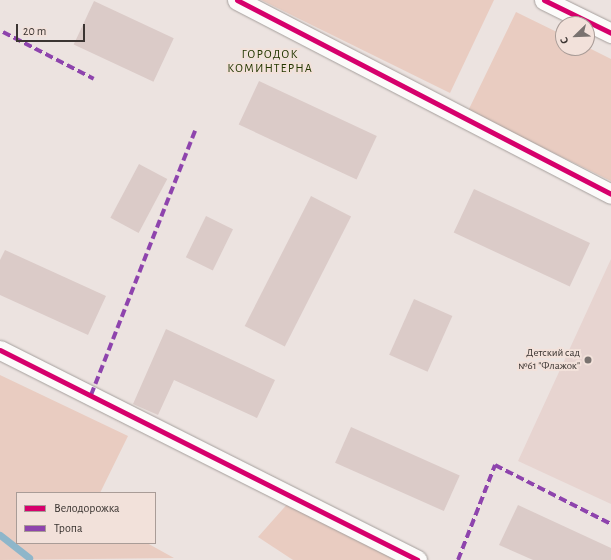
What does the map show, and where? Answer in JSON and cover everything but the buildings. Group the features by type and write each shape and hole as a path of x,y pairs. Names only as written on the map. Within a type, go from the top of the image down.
{"street":[{"path":"237,0 611,194"},
{"path":"544,0 611,33"},
{"path":"0,350 417,560"}],"shaded area":[{"path":"261,0 494,0 450,93"},
{"path":"516,12 555,31 555,56 595,56 595,51 611,59 611,181 468,111"},
{"name":"Детский сад №61 \"Флажок\"","path":"611,259 611,504 518,461"},
{"path":"0,375 128,436 100,492 16,492 16,544 149,544 174,558 0,560"},
{"path":"290,501 403,560 293,560 258,537"}],"waterway":[{"path":"0,535 29,558"}],"marked path":[{"path":"3,32 94,79"},
{"path":"91,395 195,131"},
{"path":"458,560 495,465 611,524"}],"cycle path":[{"path":"237,0 611,194"},
{"path":"544,0 611,33"},
{"path":"0,350 417,560"}],"place":[{"name":"Детский сад №61 \"Флажок\"","path":"588,360"}],"district":[{"name":"ГОРОДОК КОМИНТЕРНА","path":"270,62"}]}
